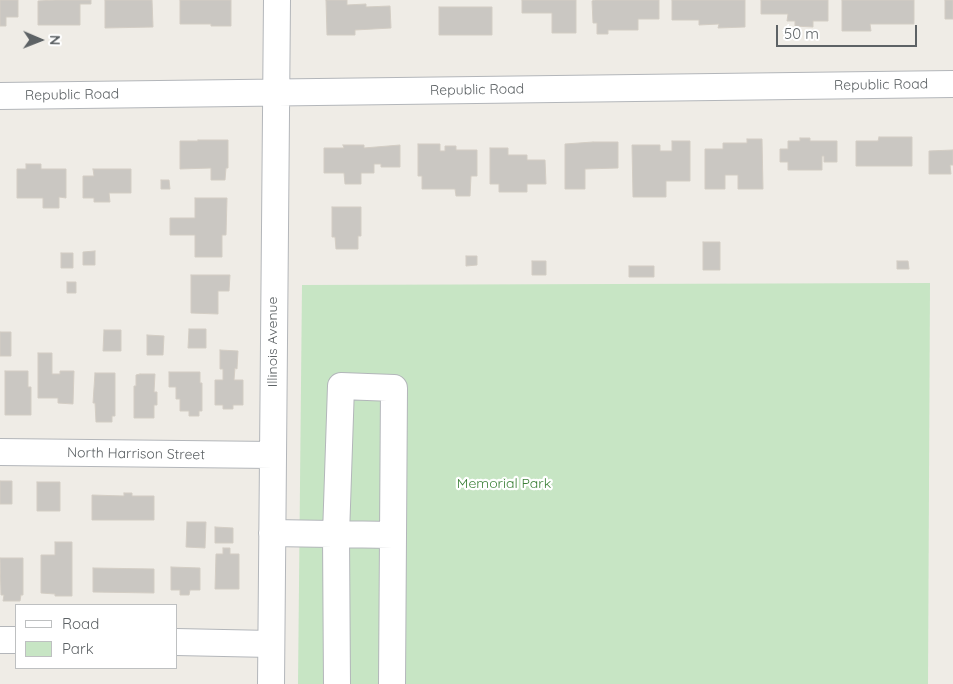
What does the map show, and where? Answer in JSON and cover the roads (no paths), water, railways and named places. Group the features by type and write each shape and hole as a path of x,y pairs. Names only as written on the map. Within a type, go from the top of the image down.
{"street":[{"name":"Illinois Avenue","path":"271,684 277,0"},
{"name":"Republic Road","path":"0,96 953,84"},
{"path":"337,684 336,535 341,386 394,388 392,684"},
{"name":"North Harrison Street","path":"0,452 273,455"},
{"path":"272,533 393,535"},
{"path":"0,640 15,640"},
{"path":"178,642 271,644"}],"park label":[{"name":"Memorial Park","path":"504,484"}]}
